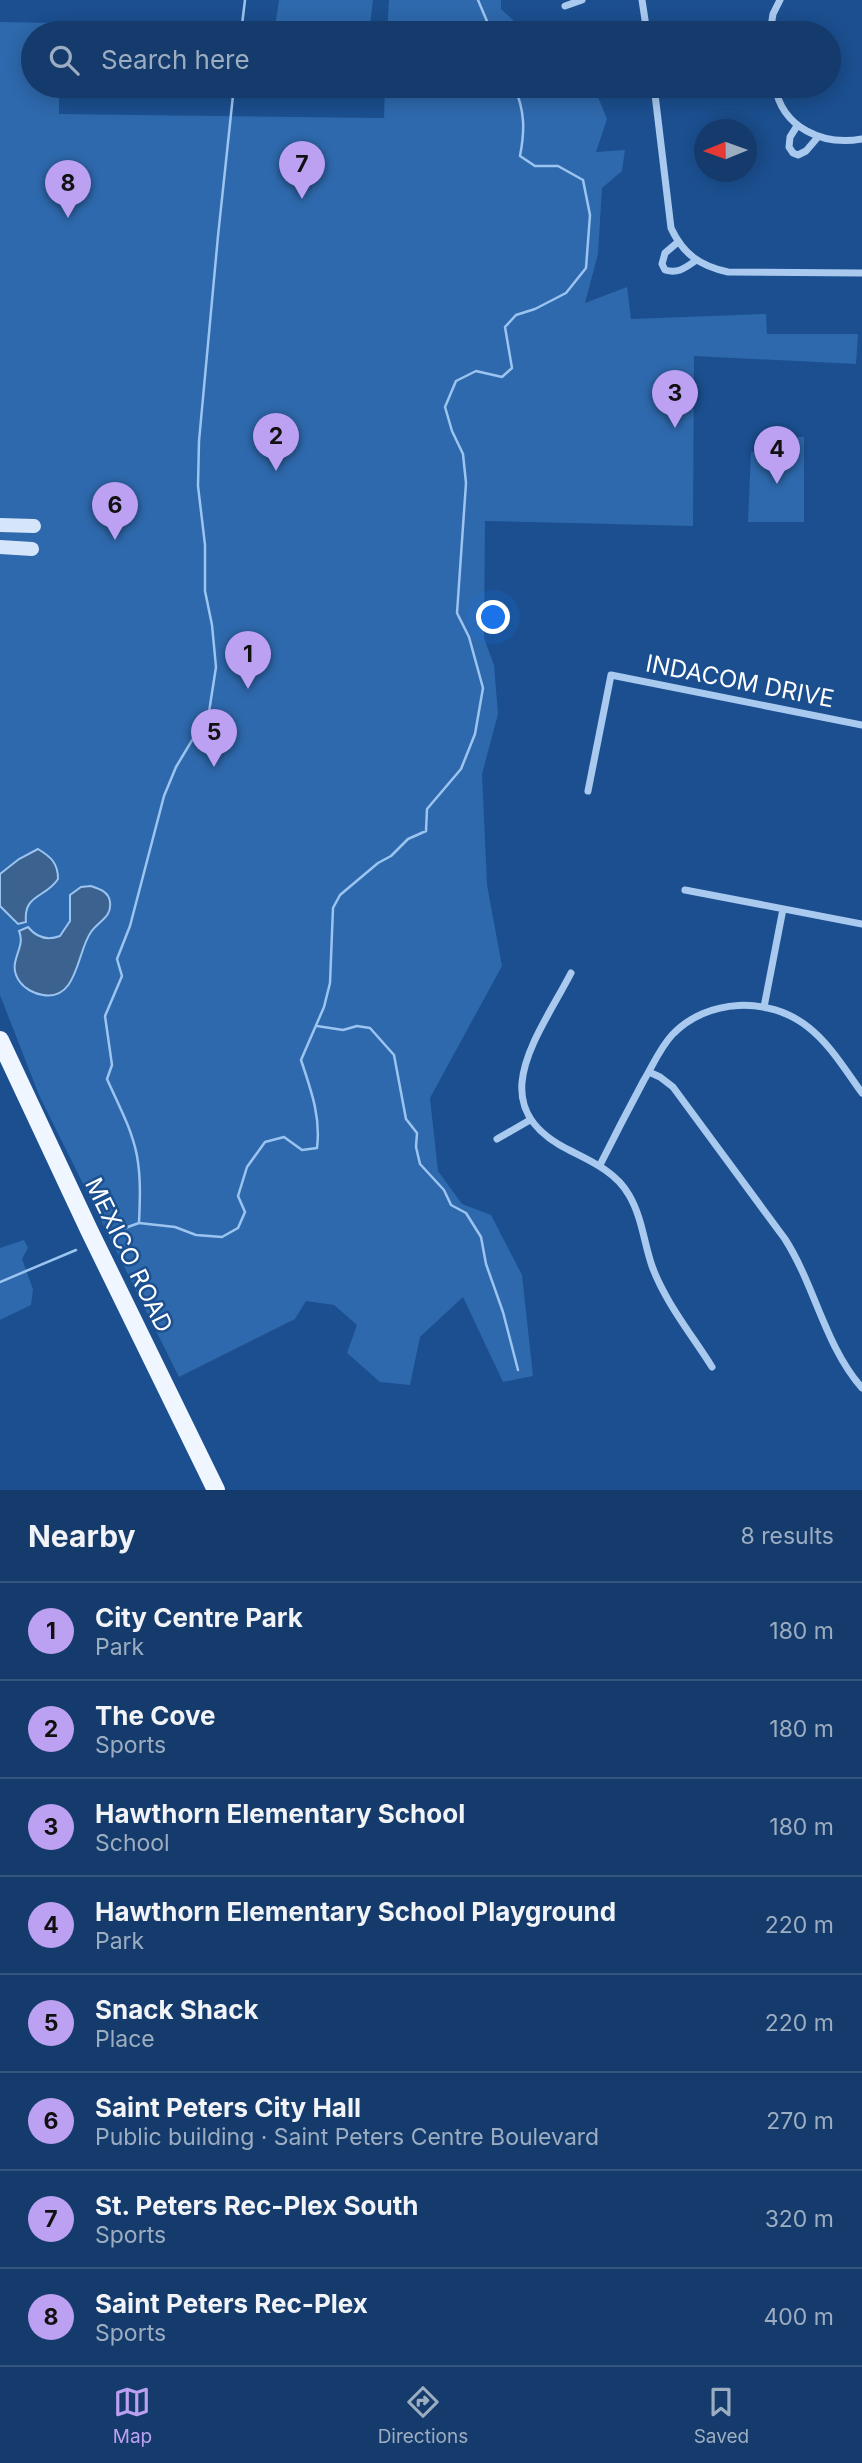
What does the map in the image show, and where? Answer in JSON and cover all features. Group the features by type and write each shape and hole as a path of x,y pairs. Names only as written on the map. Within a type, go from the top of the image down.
{"main road":[{"name":"MEXICO ROAD","path":"0,1040 216,1490"}],"street":[{"path":"565,6 582,0"},
{"path":"642,0 645,21"},
{"path":"772,21 780,0"},
{"path":"654,98 668,215 678,242 695,261 728,272 862,273"},
{"path":"780,98 785,111 797,126 818,137 843,141 862,139"},
{"path":"797,126 790,137 789,147 793,153 798,155 806,151 818,137"},
{"path":"678,242 665,253 662,264 665,270 673,273 683,270 695,261"},
{"path":"0,525 34,526"},
{"path":"0,547 32,549"},
{"name":"INDACOM DRIVE","path":"588,791 611,675 862,725"},
{"path":"684,890 862,924"},
{"path":"764,1007 783,909"},
{"path":"571,973 523,1067 520,1085 523,1102 530,1120 541,1134 600,1165 629,1194 653,1267 664,1291 712,1367"},
{"path":"600,1165 649,1072 673,1034 694,1019 723,1007 764,1007 797,1019 823,1041 861,1088"},
{"path":"649,1072 673,1087 785,1239 799,1261 841,1359 862,1388"},
{"path":"497,1139 530,1120"}],"shaded area":[{"path":"279,0 373,0 370,21 276,21"},
{"path":"389,0 501,0 501,9 514,21 388,21"},
{"path":"0,22 21,22 21,98 59,98 59,114 384,118 385,98 598,98 607,119 596,152 625,150 622,171 602,188 598,254 585,303 627,287 631,319 766,314 767,334 858,334 856,364 694,356 693,526 485,521 484,638 494,665 498,714 482,774 487,885 502,966 430,1098 438,1171 462,1204 491,1215 522,1275 533,1376 503,1382 463,1297 420,1337 410,1385 380,1382 347,1353 357,1325 334,1305 306,1301 295,1319 179,1377 39,1095 0,995"},
{"path":"778,437 804,437 804,522 748,522 751,452 777,453"},
{"path":"38,849 53,861 58,879 32,901 26,913 26,922 18,924 0,906 0,874"},
{"path":"91,886 106,893 109,912 86,940 70,983 55,995 30,991 16,975 15,962 21,938 19,931 28,927 42,937 60,936 70,921 70,895 81,887"},
{"path":"24,1240 28,1248 22,1259 33,1289 31,1305 0,1320 0,1248"}],"waterway":[{"path":"242,21 245,0"},
{"path":"478,0 487,21"},
{"path":"139,1223 140,1181 137,1156 128,1126 107,1079 112,1065 105,1016 122,976 117,959 130,926 164,796 176,767 209,712 216,667 205,591 205,545 198,486 199,441 233,98"},
{"path":"111,1233 139,1223 175,1227 196,1235 222,1237 238,1228 245,1212 238,1196 247,1167 265,1142 284,1137 302,1150 317,1148 316,1114 301,1060 324,1007 330,983 333,908 340,895 378,863 391,856 408,839 426,831 427,809 461,769 475,734 483,688 469,637 457,613 466,483 463,454 445,407 456,381 476,371 502,377 512,368 505,327 516,315 535,309 566,293 586,268 590,215 583,180 558,166 535,166 520,156 523,121 518,98"},
{"path":"317,1026 343,1030 357,1026 370,1028 394,1055 406,1119 417,1133 416,1147 420,1164 444,1190 451,1205 466,1213 481,1237 486,1264 503,1312 518,1370"},
{"path":"0,1282 76,1250"}],"place":[{"name":"St. Peters Rec-Plex South","path":"302,199"},
{"name":"Saint Peters Rec-Plex","path":"68,218"},
{"name":"Hawthorn Elementary School","path":"675,428"},
{"name":"The Cove","path":"276,471"},
{"name":"Hawthorn Elementary School Playground","path":"777,484"},
{"name":"Saint Peters City Hall","path":"115,540"},
{"name":"City Centre Park","path":"248,689"},
{"name":"Snack Shack","path":"214,767"}]}
